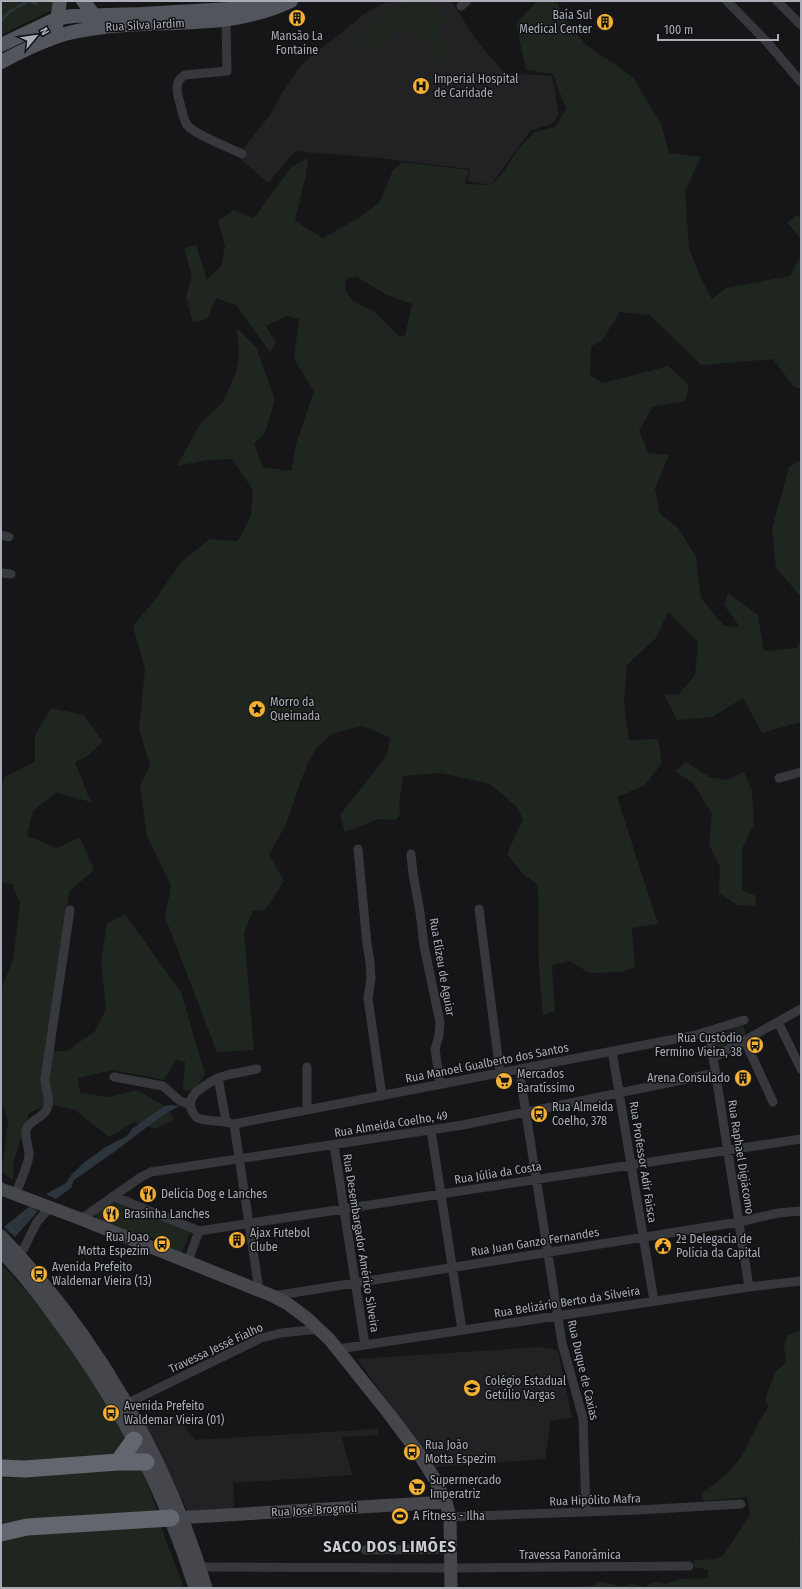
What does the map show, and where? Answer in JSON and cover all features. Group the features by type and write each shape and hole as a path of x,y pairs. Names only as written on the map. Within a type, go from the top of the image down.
{"highway":[{"path":"118,1462 134,1440"},
{"path":"1,1468 25,1469 118,1462 152,1462"},
{"path":"1,1533 27,1526 176,1518"}],"main road":[{"path":"49,39 55,29 60,1"},
{"path":"83,1 95,16"},
{"name":"Rua Silva Jardim","path":"1,62 49,39 103,27 229,10 264,1"},
{"name":"Rua Silva Jardim","path":"1,44 58,18 73,16 229,10 263,12 291,1"},
{"path":"1,1189 188,1261 273,1296 297,1310 319,1328 376,1396 417,1451 434,1478 446,1502 450,1518 451,1588"},
{"path":"1,1236 20,1256 64,1310 98,1369 134,1440 152,1462"},
{"path":"1,1252 37,1293 69,1335 126,1404 176,1518 200,1567 206,1588"},
{"name":"Rua José Brognoli","path":"176,1518 446,1502"},
{"path":"176,1518 184,1553 195,1588"}],"street":[{"path":"727,1 767,42 801,82"},
{"path":"777,1 801,25"},
{"path":"229,10 227,71 185,75 180,77 178,83 178,93 184,119 189,127 242,154"},
{"path":"1,573 11,574"},
{"path":"778,778 801,772"},
{"path":"358,849 370,962 371,979 368,998 382,1096"},
{"name":"Rua Elizeu de Aguiar","path":"411,854 412,874 420,912 424,946 440,1022 439,1036 435,1049 440,1083"},
{"path":"479,909 500,1073"},
{"path":"15,1194 28,1160 29,1154 25,1134 26,1129 47,1110 48,1105 45,1079 61,980 70,910"},
{"path":"714,1058 801,1009"},
{"name":"Rua Manoel Gualberto dos Santos","path":"189,1104 193,1115 197,1118 230,1123 382,1096 440,1083 612,1051 709,1031 744,1020"},
{"path":"778,1022 801,1069"},
{"name":"Rua Raphael Digiácomo","path":"709,1031 749,1287"},
{"path":"748,1039 773,1102"},
{"name":"Rua Professor Adir Faísca","path":"612,1051 654,1301"},
{"path":"307,1067 307,1110"},
{"path":"114,1077 163,1086 180,1101 189,1104 197,1092 208,1083 227,1075 257,1069"},
{"name":"Rua Duque de Caxias","path":"519,1069 558,1316 567,1361 583,1418 586,1512"},
{"name":"Rua Almeida Coelho, 49","path":"81,1219 146,1174 431,1130 716,1073"},
{"path":"218,1078 239,1159 259,1290"},
{"path":"431,1130 462,1330"},
{"name":"Rua Júlia da Costa","path":"199,1231 801,1139"},
{"name":"Rua Desembargador Américo Silveira","path":"334,1145 365,1345"},
{"path":"113,1196 199,1231 188,1261"},
{"path":"20,1256 37,1222 50,1207"},
{"name":"Rua Juan Ganzo Fernandes","path":"273,1296 739,1222 778,1213 801,1211"},
{"name":"Rua Belizário Berto da Silveira","path":"338,1349 749,1287 801,1281"},
{"name":"Travessa Jessé Fialho","path":"126,1404 261,1338 281,1333 319,1328"},
{"name":"Rua Hipólito Mafra","path":"450,1518 741,1504"},
{"path":"365,1550 451,1549"},
{"name":"Travessa Panorâmica","path":"200,1567 451,1568 689,1566"}],"shaded area":[{"path":"1,1 56,1 56,8 1,35"},
{"name":"Imperial Hospital de Caridade","path":"389,1 452,2 475,38 504,73 552,76 559,114 554,123 530,131 491,185 468,181 470,169 379,158 295,151 268,183 237,156 270,115 280,96 302,64 367,12"},
{"path":"537,1 557,1 561,14 586,45 622,69 634,79 661,124 669,153 701,157 685,191 689,248 701,279 712,299 726,288 790,276 801,254 801,389 794,387 773,359 701,365 650,315 620,312 601,342 591,346 590,375 603,383 668,366 689,385 685,401 653,407 639,430 648,453 669,455 655,489 660,514 679,529 696,557 701,598 724,626 740,627 724,605 728,593 758,615 764,651 796,648 801,641 801,722 762,733 743,698 712,717 677,720 664,694 678,695 695,675 698,642 668,612 656,638 627,665 624,703 629,740 658,739 662,763 645,785 617,797 658,924 632,928 635,967 622,972 589,973 570,961 552,965 555,1011 543,1015 539,971 538,885 523,874 507,854 523,819 517,807 490,784 440,773 403,776 399,803 400,815 395,820 379,819 345,832 340,815 387,755 390,738 363,726 333,733 316,748 306,767 286,824 269,855 284,881 265,910 253,911 244,933 254,1050 217,1052 165,917 171,886 147,836 140,785 150,765 139,730 145,669 133,626 157,597 181,562 210,539 238,541 251,515 253,490 232,459 207,460 177,466 200,424 223,402 236,372 239,357 237,328 256,347 275,400 265,433 254,444 263,467 291,471 297,441 314,391 294,359 299,319 287,316 266,326 276,343 270,352 236,305 216,298 207,319 193,323 186,297 192,276 184,249 196,245 207,280 221,266 225,246 218,221 234,210 254,218 291,167 308,158 306,174 295,221 323,238 357,219 379,203 393,170 402,162 469,170 465,184 491,185 502,174 518,149 534,132 555,127 566,109 553,74 526,70 516,24","holes":["357,277 387,295 412,304 405,336 399,336 374,311 354,302 345,290 346,279"]},
{"path":"418,2 437,8 445,16 442,33 448,66 439,65 426,42 420,36 409,31 399,32 390,37 384,47 354,44 358,35 371,21 390,11"},
{"path":"797,215 801,218 801,240 787,223"},
{"path":"801,460 801,597 776,568 772,529 789,467"},
{"path":"51,708 84,715 103,742 86,757 75,762 91,802 56,793 33,811 27,836 57,848 80,837 94,870 69,892 49,1051 67,1051 95,1031 106,1009 101,962 107,923 125,914 181,992 205,1074 194,1091 183,1090 185,1062 176,1060 164,1080 113,1070 78,1078 80,1093 110,1097 137,1090 165,1106 174,1119 156,1129 134,1122 109,1137 75,1110 48,1104 29,1113 14,1160 13,1180 2,1172 8,1121 1,1098 1,989 13,960 20,904 13,885 1,882 1,790 4,777 35,762 35,735"},
{"path":"686,762 709,777 727,780 744,772 752,791 754,824 742,849 742,890 756,896 755,906 737,905 719,893 720,867 709,845 712,814 694,784 675,771"},
{"path":"743,1025 746,1034 718,1050 715,1036"},
{"path":"165,1106 179,1106 159,1118 74,1180 71,1188 56,1199 46,1194 66,1183 72,1174 85,1162 104,1148 127,1136 132,1129"},
{"path":"115,1200 190,1232 182,1253 171,1249 162,1241 153,1238 144,1238 96,1219 95,1214"},
{"path":"30,1206 38,1211 15,1237 4,1227"},
{"path":"1,1264 32,1297 87,1373 126,1438 121,1454 1,1464"},
{"path":"801,1330 801,1539 799,1543 801,1553 801,1588 569,1588 592,1586 600,1582 621,1586 632,1584 644,1587 655,1582 667,1584 680,1579 708,1578 708,1570 694,1567 694,1560 714,1559 723,1556 750,1515 747,1497 704,1501 701,1494 729,1471 742,1455 769,1406 765,1399 775,1373 786,1362 784,1345 788,1335"},
{"name":"Colégio Estadual Getúlio Vargas","path":"539,1347 558,1350 572,1417 551,1421 545,1459 436,1467 357,1359"},
{"path":"179,1415 187,1431 195,1440 378,1429 378,1435 342,1437 352,1475 233,1483 234,1510 188,1512 144,1422"},
{"path":"141,1468 158,1513 11,1522 1,1524 1,1477 6,1478"},
{"path":"159,1522 184,1588 1,1588 1,1537"}],"waterway":[{"path":"1,21 9,12 28,1"},
{"path":"30,1 37,4"}],"place":[{"name":"Mansão La Fontaine","path":"297,18"},
{"name":"Baía Sul Medical Center","path":"605,22"},
{"name":"Imperial Hospital de Caridade","path":"421,86"},
{"name":"Morro da Queimada","path":"257,709"},
{"name":"Rua Custódio Fermino Vieira, 38","path":"755,1045"},
{"name":"Arena Consulado","path":"743,1078"},
{"name":"Mercados Baratíssimo","path":"504,1081"},
{"name":"Rua Almeida Coelho, 378","path":"539,1114"},
{"name":"Delícia Dog e Lanches","path":"148,1194"},
{"name":"Brasinha Lanches","path":"111,1214"},
{"name":"Ajax Futebol Clube","path":"237,1240"},
{"name":"Rua Joao Motta Espezim","path":"162,1244"},
{"name":"2ª Delegacia de Polícia da Capital","path":"663,1246"},
{"name":"Avenida Prefeito Waldemar Vieira (13)","path":"39,1274"},
{"name":"Colégio Estadual Getúlio Vargas","path":"472,1388"},
{"name":"Avenida Prefeito Waldemar Vieira (01)","path":"111,1413"},
{"name":"Rua João Motta Espezim","path":"412,1452"},
{"name":"Supermercado Imperatriz","path":"417,1487"},
{"name":"A Fitness - Ilha","path":"400,1516"}],"district":[{"name":"SACO DOS LIMÕES","path":"390,1546"}]}
